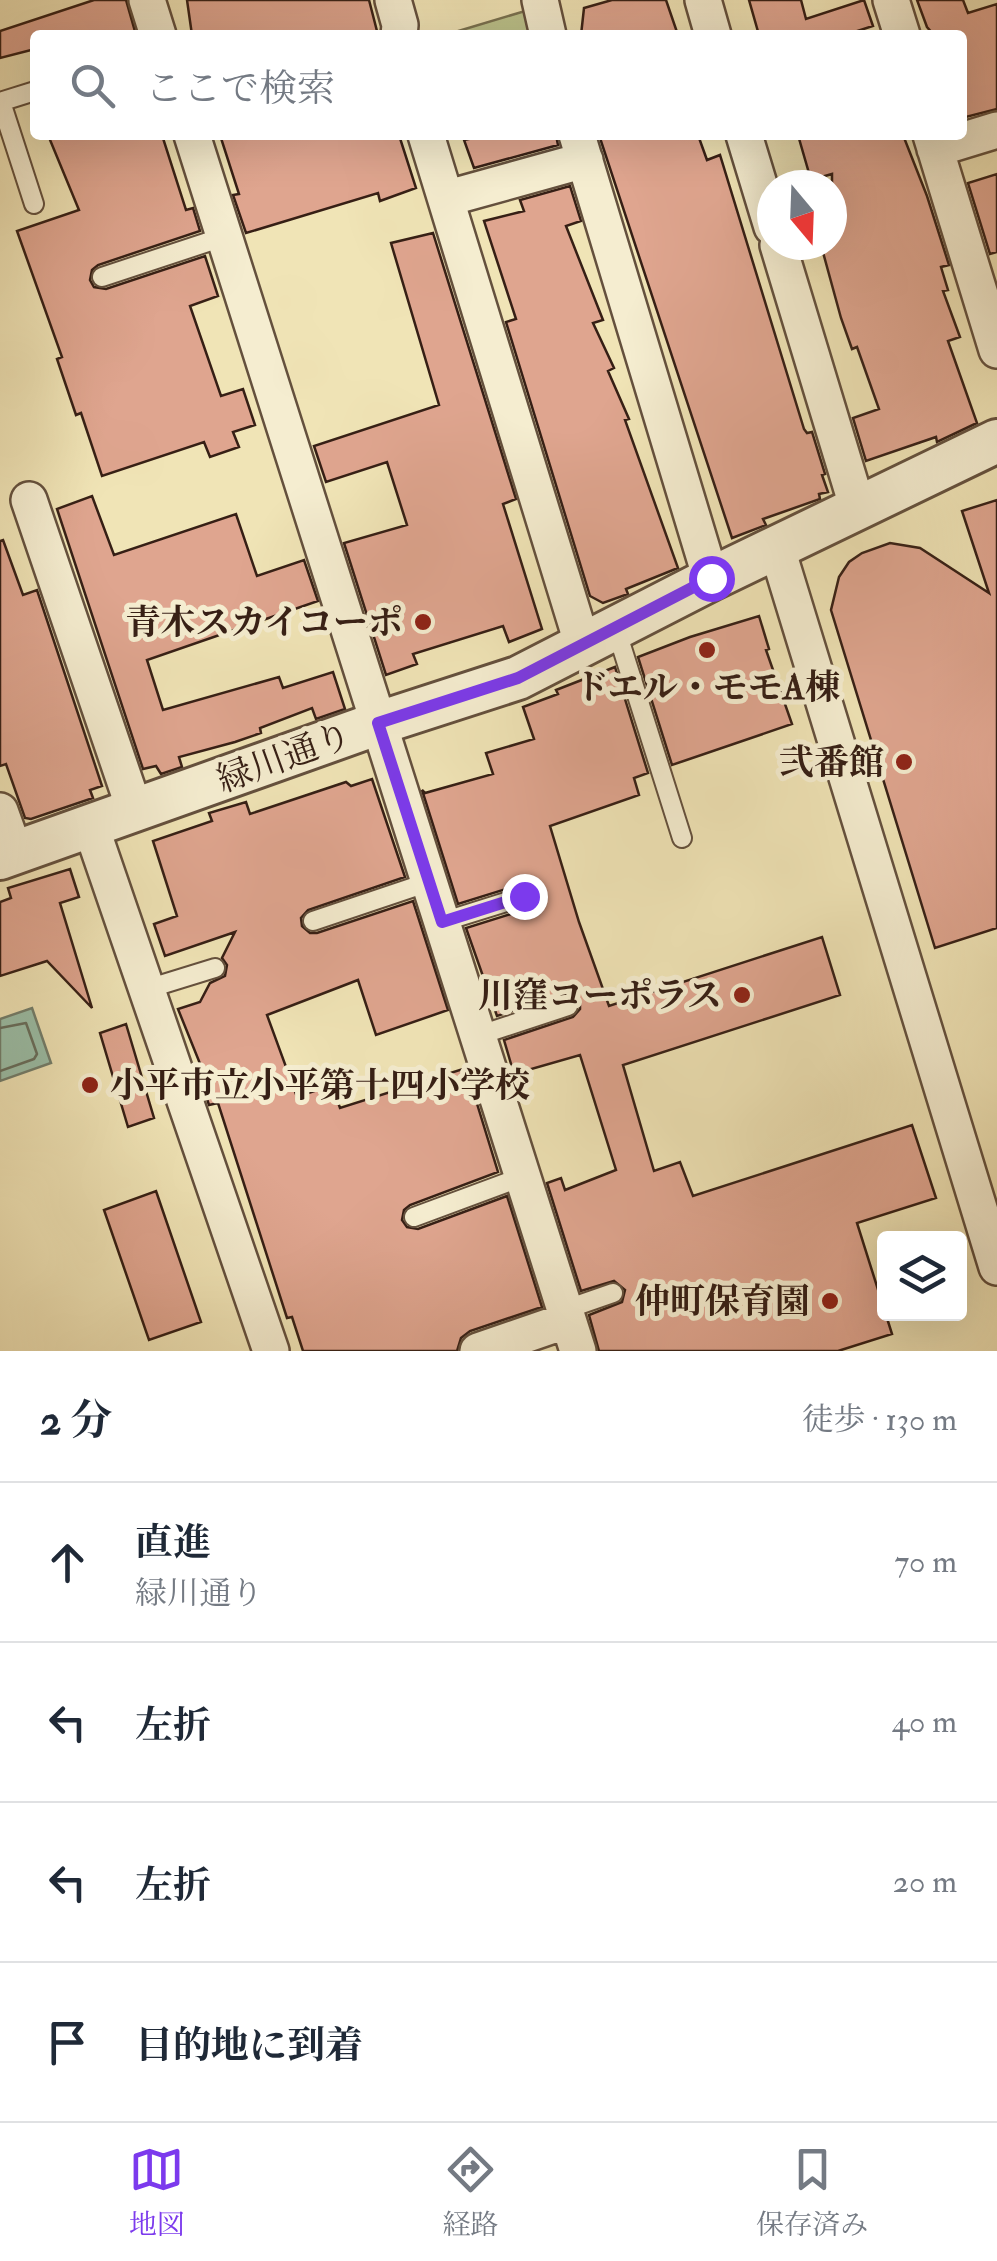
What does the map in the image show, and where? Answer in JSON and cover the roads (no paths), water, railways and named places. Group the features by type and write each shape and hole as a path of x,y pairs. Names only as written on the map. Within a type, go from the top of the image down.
{"street":[{"path":"146,0 156,30"},
{"path":"393,0 400,30"},
{"path":"540,0 547,30"},
{"path":"703,0 712,30"},
{"path":"891,0 900,30"},
{"path":"967,136 997,130"},
{"path":"194,140 570,1327 478,1351"},
{"path":"428,140 600,637"},
{"path":"746,140 757,178"},
{"path":"933,142 997,350"},
{"path":"448,198 581,148 711,578"},
{"path":"783,260 858,509"},
{"name":"緑川通り","path":"7,855 378,723 518,678 711,578 997,442"},
{"path":"29,500 135,811"},
{"path":"777,549 997,1268"},
{"path":"0,811 7,855"},
{"path":"92,827 272,1351"}],"lane":[{"path":"30,93 0,102 34,204"},
{"path":"102,277 226,236"},
{"path":"600,637 682,838"},
{"path":"313,920 429,882"},
{"path":"442,922 524,896"},
{"path":"147,989 215,968"},
{"path":"477,1036 568,1006"},
{"path":"414,1217 522,1177"},
{"path":"570,1327 613,1293"}],"water":[{"path":"32,1008 51,1063 0,1081 0,1019"}],"place":[{"name":"青木スカイコーポ","path":"423,622"},
{"name":"ドエル・モモA棟","path":"707,650"},
{"name":"弐番館","path":"904,762"},
{"name":"川窪コーポラス","path":"742,995"},
{"name":"小平市立小平第十四小学校","path":"90,1085"},
{"name":"仲町保育園","path":"830,1301"}]}
